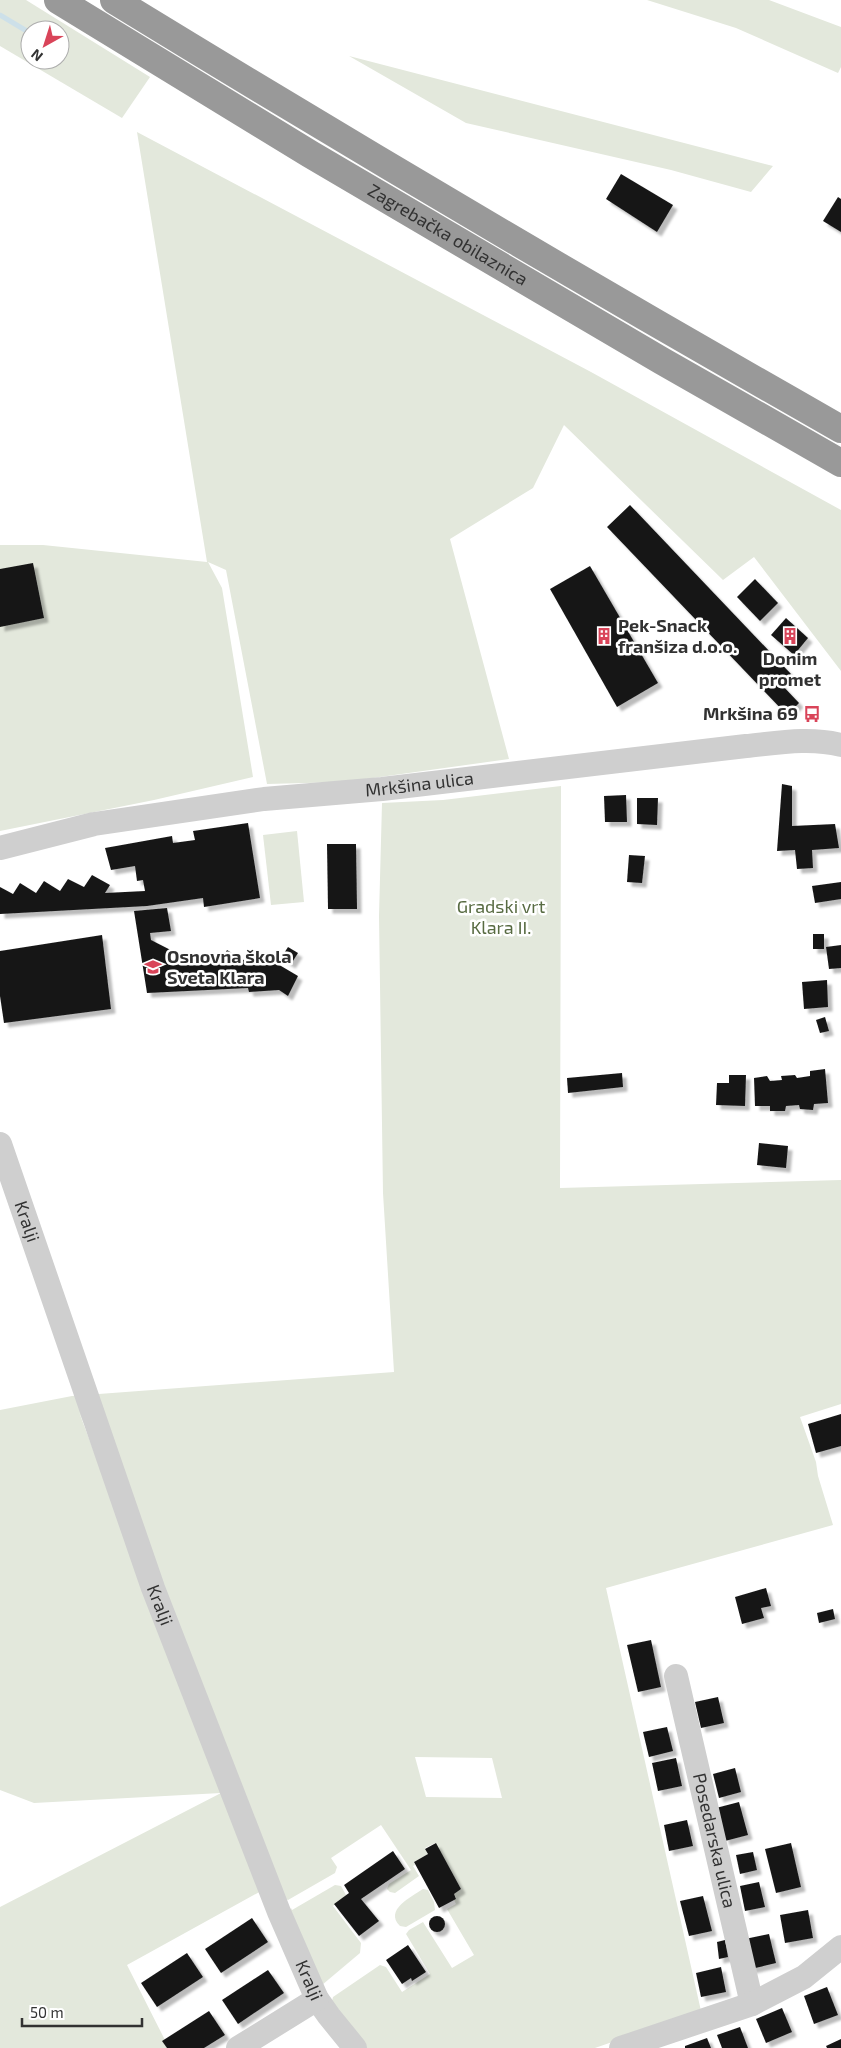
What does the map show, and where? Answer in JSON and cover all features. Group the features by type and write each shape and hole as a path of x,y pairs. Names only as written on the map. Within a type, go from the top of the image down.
{"highway":[{"name":"Zagrebačka obilaznica","path":"58,0 318,160 841,464"},
{"name":"Zagrebačka obilaznica","path":"114,0 333,134 677,336 841,429"}],"street":[{"name":"Mrkšina ulica","path":"0,848 94,824 264,799 382,789 746,746 802,741 829,742 841,745"},
{"name":"Kralji","path":"0,1144 153,1588 290,1942 317,1999 355,2048"},
{"name":"Posedarska ulica","path":"676,1676 752,2004"},
{"path":"621,2048 752,2004 804,1977 841,1947"},
{"path":"238,2048 317,1999"}],"green space":[{"path":"0,0 26,0 58,20 20,20 20,58 0,46"},
{"path":"647,0 769,0 841,27 841,67 838,73 736,28"},
{"path":"70,27 150,77 122,118 41,70 70,70"},
{"path":"349,56 773,166 751,192 671,170 466,123"},
{"path":"137,132 591,372 841,510 841,671 754,557 723,580 564,425 533,488 450,539 509,759 344,782 267,784 226,570 208,562 222,588 253,777 154,800 0,831 0,545 43,545 207,562"},
{"name":"Gradski vrt Klara II.","path":"561,786 560,1188 841,1180 841,1404 800,1417 816,1462 818,1476 833,1525 606,1588 701,2011 595,2048 367,2048 332,2001 333,1997 380,1965 386,1967 402,1992 430,1974 406,1934 409,1930 423,1922 452,1968 474,1955 447,1909 456,1904 454,1894 461,1889 435,1843 425,1848 428,1854 414,1862 415,1865 413,1866 419,1876 395,1893 390,1892 387,1889 389,1884 411,1870 381,1825 331,1858 337,1867 335,1873 288,1900 281,1897 220,1742 79,1412 222,1793 263,1890 127,1965 169,2048 0,2048 0,1907 221,1793 34,1803 0,1790 0,1410 72,1396 394,1372 383,1193 379,916 382,803 443,800","holes":["415,1757 492,1758 502,1798 426,1797"]},
{"path":"297,831 304,902 271,905 263,835"},
{"path":"335,1885 341,1886 346,1895 333,1906 361,1943 360,1953 322,1985 288,1916 291,1908 292,1910"},
{"path":"423,1889 428,1890 434,1902 435,1910 406,1927 400,1926 395,1915 397,1909 406,1900"}],"building":[{"path":"621,174 673,205 657,232 606,199"},
{"path":"838,197 841,199 841,232 823,221"},
{"path":"630,505 791,674 781,684 799,703 787,715 607,527"},
{"path":"33,563 44,618 0,627 0,569"},
{"name":"Pek-Snack franšiza d.o.o.","path":"590,566 658,683 617,707 550,589"},
{"path":"755,579 778,603 760,621 737,597"},
{"name":"Donim promet","path":"786,618 808,638 794,655 771,635"},
{"path":"782,784 792,786 792,826 835,824 839,848 812,850 813,868 797,869 795,850 777,851"},
{"path":"626,795 627,822 605,822 604,796"},
{"path":"637,798 658,798 657,825 637,824"},
{"path":"248,823 260,898 204,907 203,898 147,906 0,914 0,887 13,894 20,883 36,893 44,881 60,891 68,879 84,887 92,875 110,885 105,893 145,891 143,880 137,881 135,866 111,870 105,848 172,836 173,843 195,840 193,831"},
{"path":"327,844 356,844 357,909 328,909"},
{"path":"629,855 645,856 642,883 627,882"},
{"path":"841,882 841,899 815,903 812,886"},
{"path":"167,908 171,931 150,933 151,940 196,963 203,952 220,962 227,950 252,965 259,953 298,976 288,996 279,990 249,992 248,988 147,993 134,911"},
{"path":"813,934 824,934 824,949 813,949"},
{"path":"102,935 111,1009 4,1023 0,996 0,951"},
{"path":"841,945 841,968 829,969 826,947"},
{"path":"288,947 298,953 291,964 281,958"},
{"path":"827,980 828,1007 804,1009 802,982"},
{"path":"825,1017 829,1031 820,1033 816,1020"},
{"path":"825,1069 828,1103 814,1104 813,1110 800,1109 799,1105 786,1106 785,1111 770,1111 770,1106 755,1106 754,1078 767,1076 770,1081 782,1080 781,1076 795,1075 797,1078 810,1076 810,1071"},
{"path":"622,1073 623,1087 568,1093 567,1078"},
{"path":"729,1075 746,1075 745,1106 716,1105 717,1083 729,1083"},
{"path":"759,1143 788,1146 786,1168 757,1165"},
{"path":"841,1414 841,1446 816,1453 808,1424"},
{"path":"766,1588 771,1606 761,1608 764,1618 742,1624 735,1597"},
{"path":"833,1609 835,1619 819,1623 817,1613"},
{"path":"651,1640 661,1687 638,1692 627,1645"},
{"path":"718,1697 724,1723 701,1728 695,1702"},
{"path":"667,1727 673,1751 649,1757 643,1732"},
{"path":"676,1758 682,1786 658,1791 652,1763"},
{"path":"735,1768 741,1792 719,1798 713,1774"},
{"path":"739,1802 748,1835 725,1841 716,1808"},
{"path":"687,1820 693,1846 669,1851 664,1825"},
{"path":"436,1843 461,1889 454,1894 456,1899 439,1908 414,1862 428,1854 425,1849"},
{"path":"791,1843 801,1887 776,1893 765,1849"},
{"path":"393,1851 405,1869 361,1899 379,1921 359,1936 334,1904 349,1893 344,1885"},
{"path":"753,1852 757,1870 740,1874 736,1855"},
{"path":"759,1882 765,1907 745,1911 740,1886"},
{"path":"703,1896 712,1931 689,1936 680,1901"},
{"path":"808,1910 813,1938 785,1943 780,1915"},
{"path":"434,1916 440,1916 445,1921 443,1930 434,1932 429,1927 429,1921"},
{"path":"252,1918 268,1942 221,1973 205,1949"},
{"path":"769,1934 776,1963 751,1969 745,1939"},
{"path":"725,1940 728,1957 719,1959 717,1942"},
{"path":"408,1945 426,1972 412,1981 411,1978 402,1984 386,1960"},
{"path":"187,1953 203,1977 157,2007 141,1983"},
{"path":"721,1967 726,1992 701,1997 696,1973"},
{"path":"268,1970 284,1993 238,2024 222,2000"},
{"path":"827,1987 838,2015 814,2024 804,1996"},
{"path":"782,2008 792,2032 766,2043 756,2019"},
{"path":"209,2011 225,2035 204,2048 167,2048 162,2041"},
{"path":"740,2027 748,2048 722,2048 717,2035"},
{"path":"707,2038 711,2048 685,2048 685,2046"},
{"path":"841,2039 841,2048 827,2048 826,2046"}],"waterway":[{"path":"0,15 20,27"}],"place":[{"name":"Pek-Snack franšiza d.o.o.","path":"604,636"},
{"name":"Donim promet","path":"790,636"},
{"name":"Mrkšina 69","path":"812,714"},
{"name":"Osnovna škola Sveta Klara","path":"153,967"}]}
